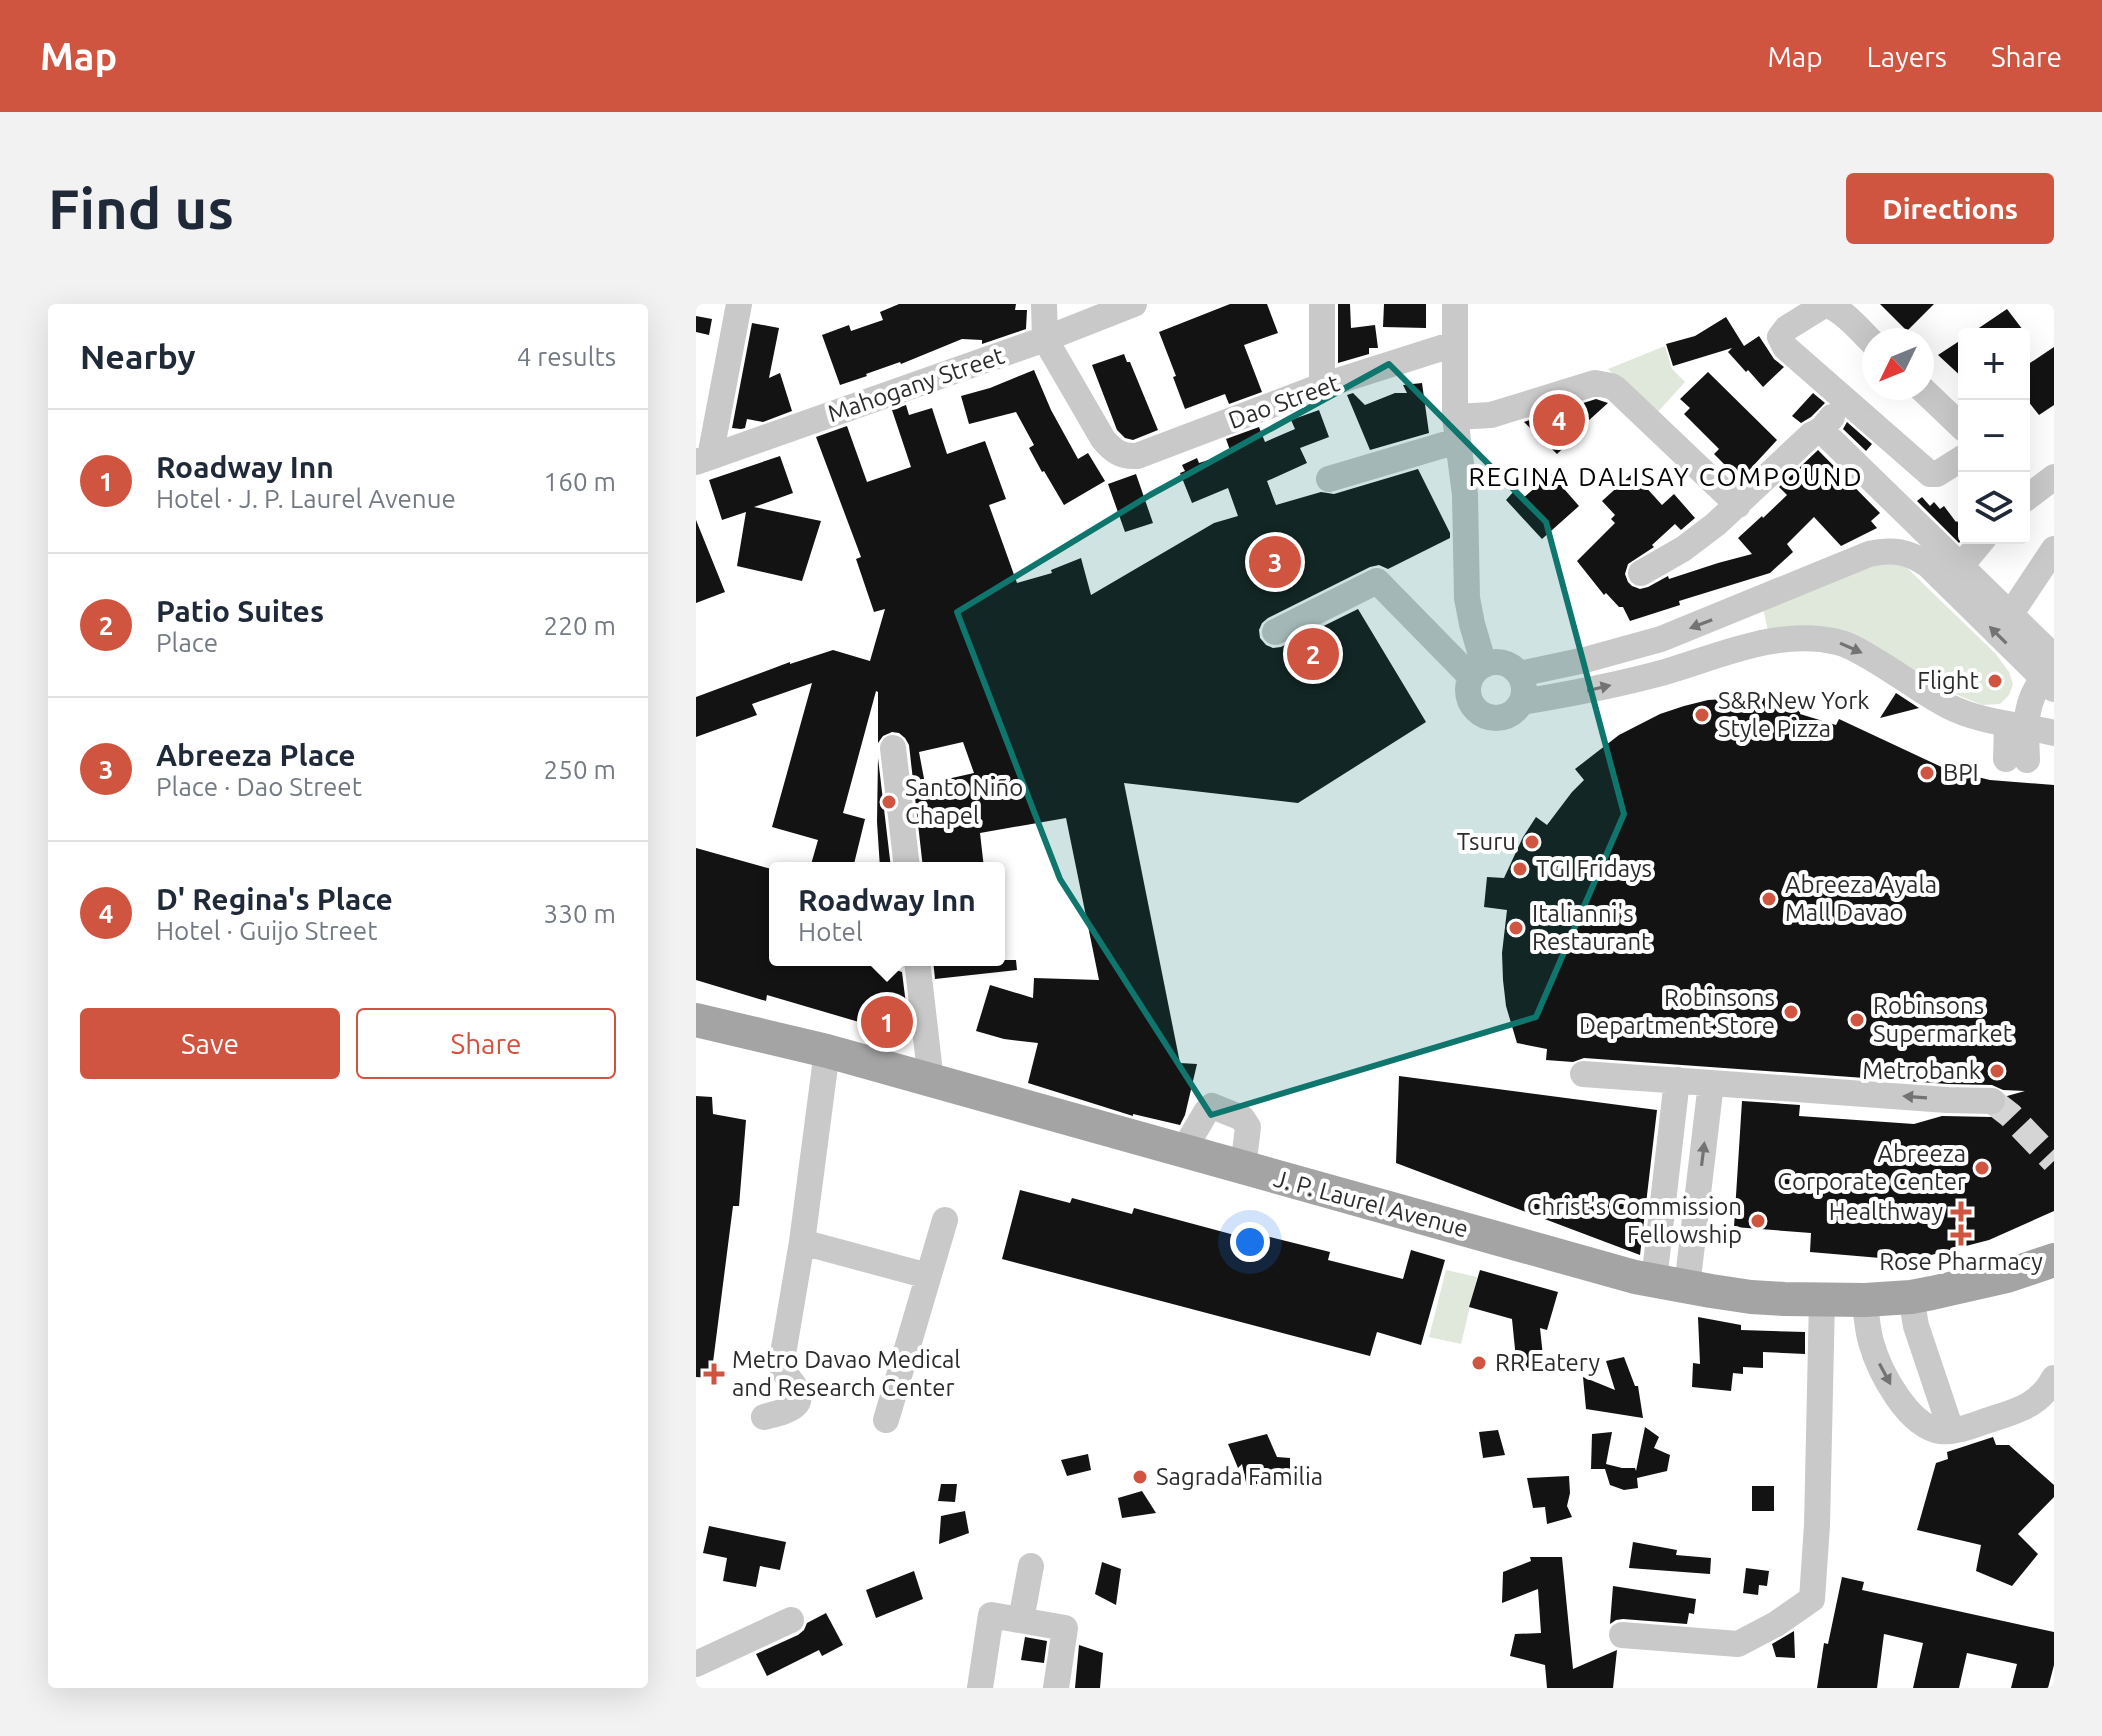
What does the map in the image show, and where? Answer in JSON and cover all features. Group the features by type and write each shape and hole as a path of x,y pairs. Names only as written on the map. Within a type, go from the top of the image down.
{"main road":[{"name":"J. P. Laurel Avenue","path":"696,1020 827,1051 1670,1284 1751,1297 1865,1300 1911,1297 2053,1266"}],"street":[{"path":"703,460 739,304"},
{"path":"1044,304 1045,339"},
{"name":"Mahogany Street","path":"703,460 1045,339 1134,304"},
{"path":"1322,304 1322,386"},
{"path":"1455,304 1456,429 1465,495 1467,598 1478,671 1468,695 1482,715 1504,718 1512,714 1525,693 1519,674 1512,667 1494,662 1478,671"},
{"path":"1862,333 1829,304 1782,332 1780,337 1785,347 1934,476 1958,461"},
{"name":"Dao Street","path":"1045,339 1096,430 1122,456 1137,456 1322,386 1454,344"},
{"path":"1329,479 1491,415 1595,383 1616,389 1738,505"},
{"path":"1934,400 1958,423"},
{"path":"1641,573 1683,549 1738,505 1811,435 1821,430 1846,402"},
{"path":"1821,430 2010,615 2050,675"},
{"path":"2030,496 2053,479"},
{"path":"1960,567 1979,544"},
{"path":"2010,615 2054,549"},
{"path":"1519,674 1661,639 1869,554 1886,550 1914,555 1928,565 2050,675"},
{"path":"1275,632 1377,581 1478,671"},
{"path":"1752,604 1764,643"},
{"path":"1522,702 1639,679 1764,643 1817,638 1841,643 1865,654 1970,716 2054,733"},
{"path":"2017,760 2016,725 2050,675"},
{"path":"893,748 906,862"},
{"path":"918,966 931,1081"},
{"path":"764,1417 789,1410 799,1399 799,1393 782,1367 783,1354 802,1242 827,1051"},
{"path":"1583,1074 1992,1101"},
{"path":"1670,1284 1677,1080"},
{"path":"1670,1284 1711,1083"},
{"path":"1183,1151 1212,1106 1242,1118 1248,1127 1243,1168"},
{"path":"1670,1284 1680,1197"},
{"path":"886,1420 945,1220"},
{"path":"802,1242 928,1276"},
{"path":"1911,1297 1916,1326 1951,1430"},
{"path":"1622,1635 1738,1644 1776,1624 1812,1599 1817,1525 1822,1299"},
{"path":"1865,1300 1871,1343 1897,1396 1919,1421 1940,1431 2016,1412 2037,1402 2054,1378"},
{"path":"1021,1620 1031,1566"},
{"path":"980,1688 991,1615 1065,1628 1056,1688"},
{"path":"696,1664 791,1620"}],"highlighted area":[{"path":"1389,364 1546,522 1624,814 1536,1017 1211,1115 1060,879 957,612 1150,495"}],"shaded area":[{"path":"1665,346 1672,369 1685,382 1654,416 1608,369"},
{"path":"1885,560 1905,566 1996,654 2009,672 2013,684 2009,695 2000,704 1982,705 1948,691 1862,642 1768,631 1763,608"},
{"path":"1446,1270 1477,1277 1461,1344 1429,1337"}],"building":[{"path":"899,304 1016,304 1015,310 1027,310 1026,329 982,344 982,340 962,339 840,385 822,335 849,325 851,331 883,320 880,312"},
{"path":"1230,304 1267,304 1278,333 1244,345 1262,392 1229,404 1225,394 1185,409 1159,332"},
{"path":"1338,304 1350,304 1351,328 1375,325 1378,348 1369,348 1369,354 1338,363"},
{"path":"1384,304 1426,304 1426,328 1383,327"},
{"path":"1880,304 1934,304 1910,328 1904,328"},
{"path":"2007,309 2021,328 1979,328"},
{"path":"696,316 712,319 709,335 696,332"},
{"path":"1726,317 1744,346 1759,336 1774,359 1784,367 1763,387 1728,352 1732,348 1673,366 1666,344 1695,336"},
{"path":"752,323 779,328 769,378 780,373 792,411 763,422 747,419 745,428 732,428"},
{"path":"1958,342 1958,373 1938,355"},
{"path":"2054,347 2054,405 2039,415 2030,404 2030,363"},
{"path":"1124,354 1158,430 1133,440 1125,438 1117,430 1092,365"},
{"path":"1034,370 1051,410 1078,459 1088,453 1105,481 1064,505 1029,448 1034,445 1016,412 969,424 961,396"},
{"path":"1708,372 1777,440 1740,480 1714,454 1719,449 1684,414 1690,408 1680,399"},
{"path":"1422,383 1429,433 1370,450 1347,395 1353,393 1365,405 1395,393 1407,393 1403,385"},
{"path":"1813,393 1825,403 1801,423 1792,416"},
{"path":"1596,399 1608,403 1557,454 1524,422 1541,416 1554,429 1580,404"},
{"path":"906,405 909,415 932,408 947,454 985,441 1006,499 989,505 1017,583 1052,573 1051,570 1081,558 1091,595 1214,523 1238,516 1228,488 1192,503 1180,473 1185,471 1182,465 1197,458 1199,463 1231,453 1226,439 1259,427 1265,442 1295,429 1291,420 1319,410 1329,437 1300,448 1307,463 1267,481 1276,505 1321,492 1334,494 1418,469 1450,533 1450,538 1388,569 1379,565 1370,567 1268,618 1259,630 1260,638 1266,645 1281,647 1358,609 1426,722 1298,803 1124,783 1180,1063 1197,1064 1180,1125 1133,1116 1028,1083 1038,1043 1004,1039 976,1031 990,985 1033,998 1034,978 1099,980 1066,818 980,833 983,862 922,862 909,745 899,733 892,732 883,736 878,743 876,691 843,813 865,819 854,862 812,862 818,840 772,827 812,683 752,704 757,715 696,737 696,697 790,662 833,650 870,661 885,609 874,612 856,559 861,557 816,437 847,426 867,482 911,467 892,410","holes":["963,742 974,773 925,784 919,752"]},
{"path":"1847,422 1872,444 1866,451 1843,429"},
{"path":"1818,450 1880,513 1871,521 1877,528 1841,546 1814,517 1787,544 1793,552 1770,573 1679,601 1680,605 1630,621 1623,607 1619,607 1606,593 1604,595 1577,561 1615,523 1611,519 1615,515 1602,501 1633,473 1662,505 1674,494 1695,518 1681,530 1675,524 1652,545 1654,547 1628,564 1625,574 1632,586 1640,589 1648,587 1668,576 1669,579 1752,554 1738,538 1787,495 1779,487"},
{"path":"780,456 793,493 754,507 821,521 802,581 737,566 746,512 722,520 709,480"},
{"path":"1136,474 1153,523 1125,532 1108,484"},
{"path":"1551,474 1579,506 1542,539 1506,500 1515,490 1523,498"},
{"path":"1922,497 1930,506 1934,502 1940,509 1944,506 1958,522 1958,542 1917,501"},
{"path":"696,520 725,592 696,603"},
{"path":"1896,693 1919,708 1880,718"},
{"name":"Abreeza Ayala Mall Davao","path":"1756,697 1802,702 1800,714 1836,725 1839,719 1948,770 1990,780 2054,785 2054,1211 1989,1240 1904,1262 1810,1252 1811,1233 1734,1227 1742,1101 1800,1105 1799,1116 1914,1124 1942,1116 1999,1115 2006,1109 2007,1096 2025,1091 2003,1090 1992,1085 1584,1058 1573,1062 1546,1060 1547,1049 1517,1043 1506,1006 1503,980 1502,953 1507,910 1484,907 1487,877 1504,878 1536,817 1547,825 1584,780 1575,769 1619,735 1660,714 1684,706 1708,700"},
{"path":"878,758 890,862 880,862"},
{"path":"696,848 769,868 769,966 884,966 902,972 910,1037 767,995 766,1001 696,980"},
{"path":"1005,960 1016,960 1017,970 935,979 934,966 1005,966"},
{"path":"1399,1076 1657,1110 1640,1255 1396,1163"},
{"path":"696,1096 712,1097 713,1114 746,1120 739,1206 733,1206 711,1378 696,1377"},
{"path":"1020,1190 1070,1203 1072,1198 1132,1214 1134,1208 1253,1240 1254,1233 1330,1252 1328,1260 1403,1279 1411,1250 1445,1260 1421,1345 1377,1332 1370,1356 1002,1259"},
{"path":"1480,1270 1558,1292 1547,1330 1540,1328 1544,1366 1517,1369 1512,1319 1469,1307"},
{"path":"1698,1317 1741,1325 1741,1330 1805,1332 1805,1354 1763,1352 1763,1368 1743,1367 1743,1374 1733,1373 1731,1391 1692,1387 1693,1363 1700,1364"},
{"path":"1624,1357 1635,1386 1638,1386 1643,1418 1586,1409 1583,1377 1615,1390 1606,1361"},
{"path":"1645,1427 1659,1437 1654,1448 1670,1455 1667,1471 1637,1478 1638,1488 1624,1490 1610,1485 1605,1469 1591,1469 1592,1434 1612,1432 1606,1464 1635,1468 1636,1471"},
{"path":"1498,1430 1505,1455 1483,1458 1479,1432"},
{"path":"1267,1434 1277,1457 1290,1458 1290,1471 1247,1487 1242,1464 1238,1468 1228,1444"},
{"path":"1993,1437 1996,1445 2009,1445 2054,1485 2054,1497 2018,1534 2038,1554 2012,1586 1976,1571 1981,1545 1917,1530 1936,1463 1948,1459 1947,1452"},
{"path":"1088,1454 1091,1470 1067,1476 1061,1460"},
{"path":"1569,1476 1567,1506 1572,1517 1547,1524 1545,1507 1533,1508 1527,1478"},
{"path":"941,1484 957,1484 955,1502 938,1501"},
{"path":"1752,1486 1774,1486 1774,1511 1752,1511"},
{"path":"1142,1491 1156,1513 1122,1518 1118,1498"},
{"path":"965,1511 969,1533 939,1544 941,1516"},
{"path":"709,1526 786,1542 780,1570 760,1566 756,1587 723,1581 727,1558 703,1553"},
{"path":"1633,1542 1677,1550 1676,1555 1711,1558 1710,1574 1629,1568"},
{"path":"1530,1557 1562,1557 1573,1669 1617,1650 1613,1688 1547,1688 1545,1665 1510,1656 1515,1634 1541,1633 1538,1589 1502,1603 1503,1572 1531,1561"},
{"path":"1102,1562 1121,1569 1116,1605 1095,1594"},
{"path":"1746,1568 1769,1571 1767,1586 1759,1585 1758,1595 1743,1593"},
{"path":"914,1571 923,1599 876,1618 866,1590"},
{"path":"1842,1577 1864,1582 1862,1590 2054,1632 2054,1665 2048,1688 2011,1688 2017,1664 1967,1653 1959,1688 1913,1688 1923,1643 1884,1634 1877,1688 1817,1688 1824,1643 1828,1644"},
{"path":"1613,1586 1696,1599 1694,1614 1689,1613 1687,1624 1623,1619 1610,1624"},
{"path":"826,1613 843,1645 822,1656 819,1650 767,1676 756,1654 798,1635 807,1623"},
{"path":"1794,1631 1795,1658 1776,1657 1772,1644"},
{"path":"1025,1637 1047,1641 1044,1663 1021,1660"},
{"path":"1079,1645 1103,1653 1100,1688 1075,1688"}],"tunnel":[{"path":"1992,1101 2010,1115 2054,1161"}],"place":[{"name":"D' Regina's Place","path":"1559,420"},
{"name":"Abreeza Place","path":"1275,562"},
{"name":"Patio Suites","path":"1313,654"},
{"name":"Flight","path":"1995,681"},
{"name":"S&R New York Style Pizza","path":"1702,715"},
{"name":"BPI","path":"1927,773"},
{"name":"Santo Niño Chapel","path":"889,802"},
{"name":"Tsuru","path":"1532,842"},
{"name":"TGI Fridays","path":"1520,869"},
{"name":"Abreeza Ayala Mall Davao","path":"1769,899"},
{"name":"Italianni's Restaurant","path":"1516,928"},
{"name":"Robinsons Department Store","path":"1791,1012"},
{"name":"Robinsons Supermarket","path":"1857,1020"},
{"name":"Roadway Inn","path":"887,1022"},
{"name":"Metrobank","path":"1997,1071"},
{"name":"Abreeza Corporate Center","path":"1982,1168"},
{"name":"Healthway","path":"1961,1212"},
{"name":"Christ's Commission Fellowship","path":"1758,1221"},
{"name":"Rose Pharmacy","path":"1961,1235"},
{"name":"RR Eatery","path":"1479,1363"},
{"name":"Metro Davao Medical and Research Center","path":"714,1374"},
{"name":"Sagrada Familia","path":"1140,1477"}],"district":[{"name":"REGINA DALISAY COMPOUND","path":"1666,477"}]}
